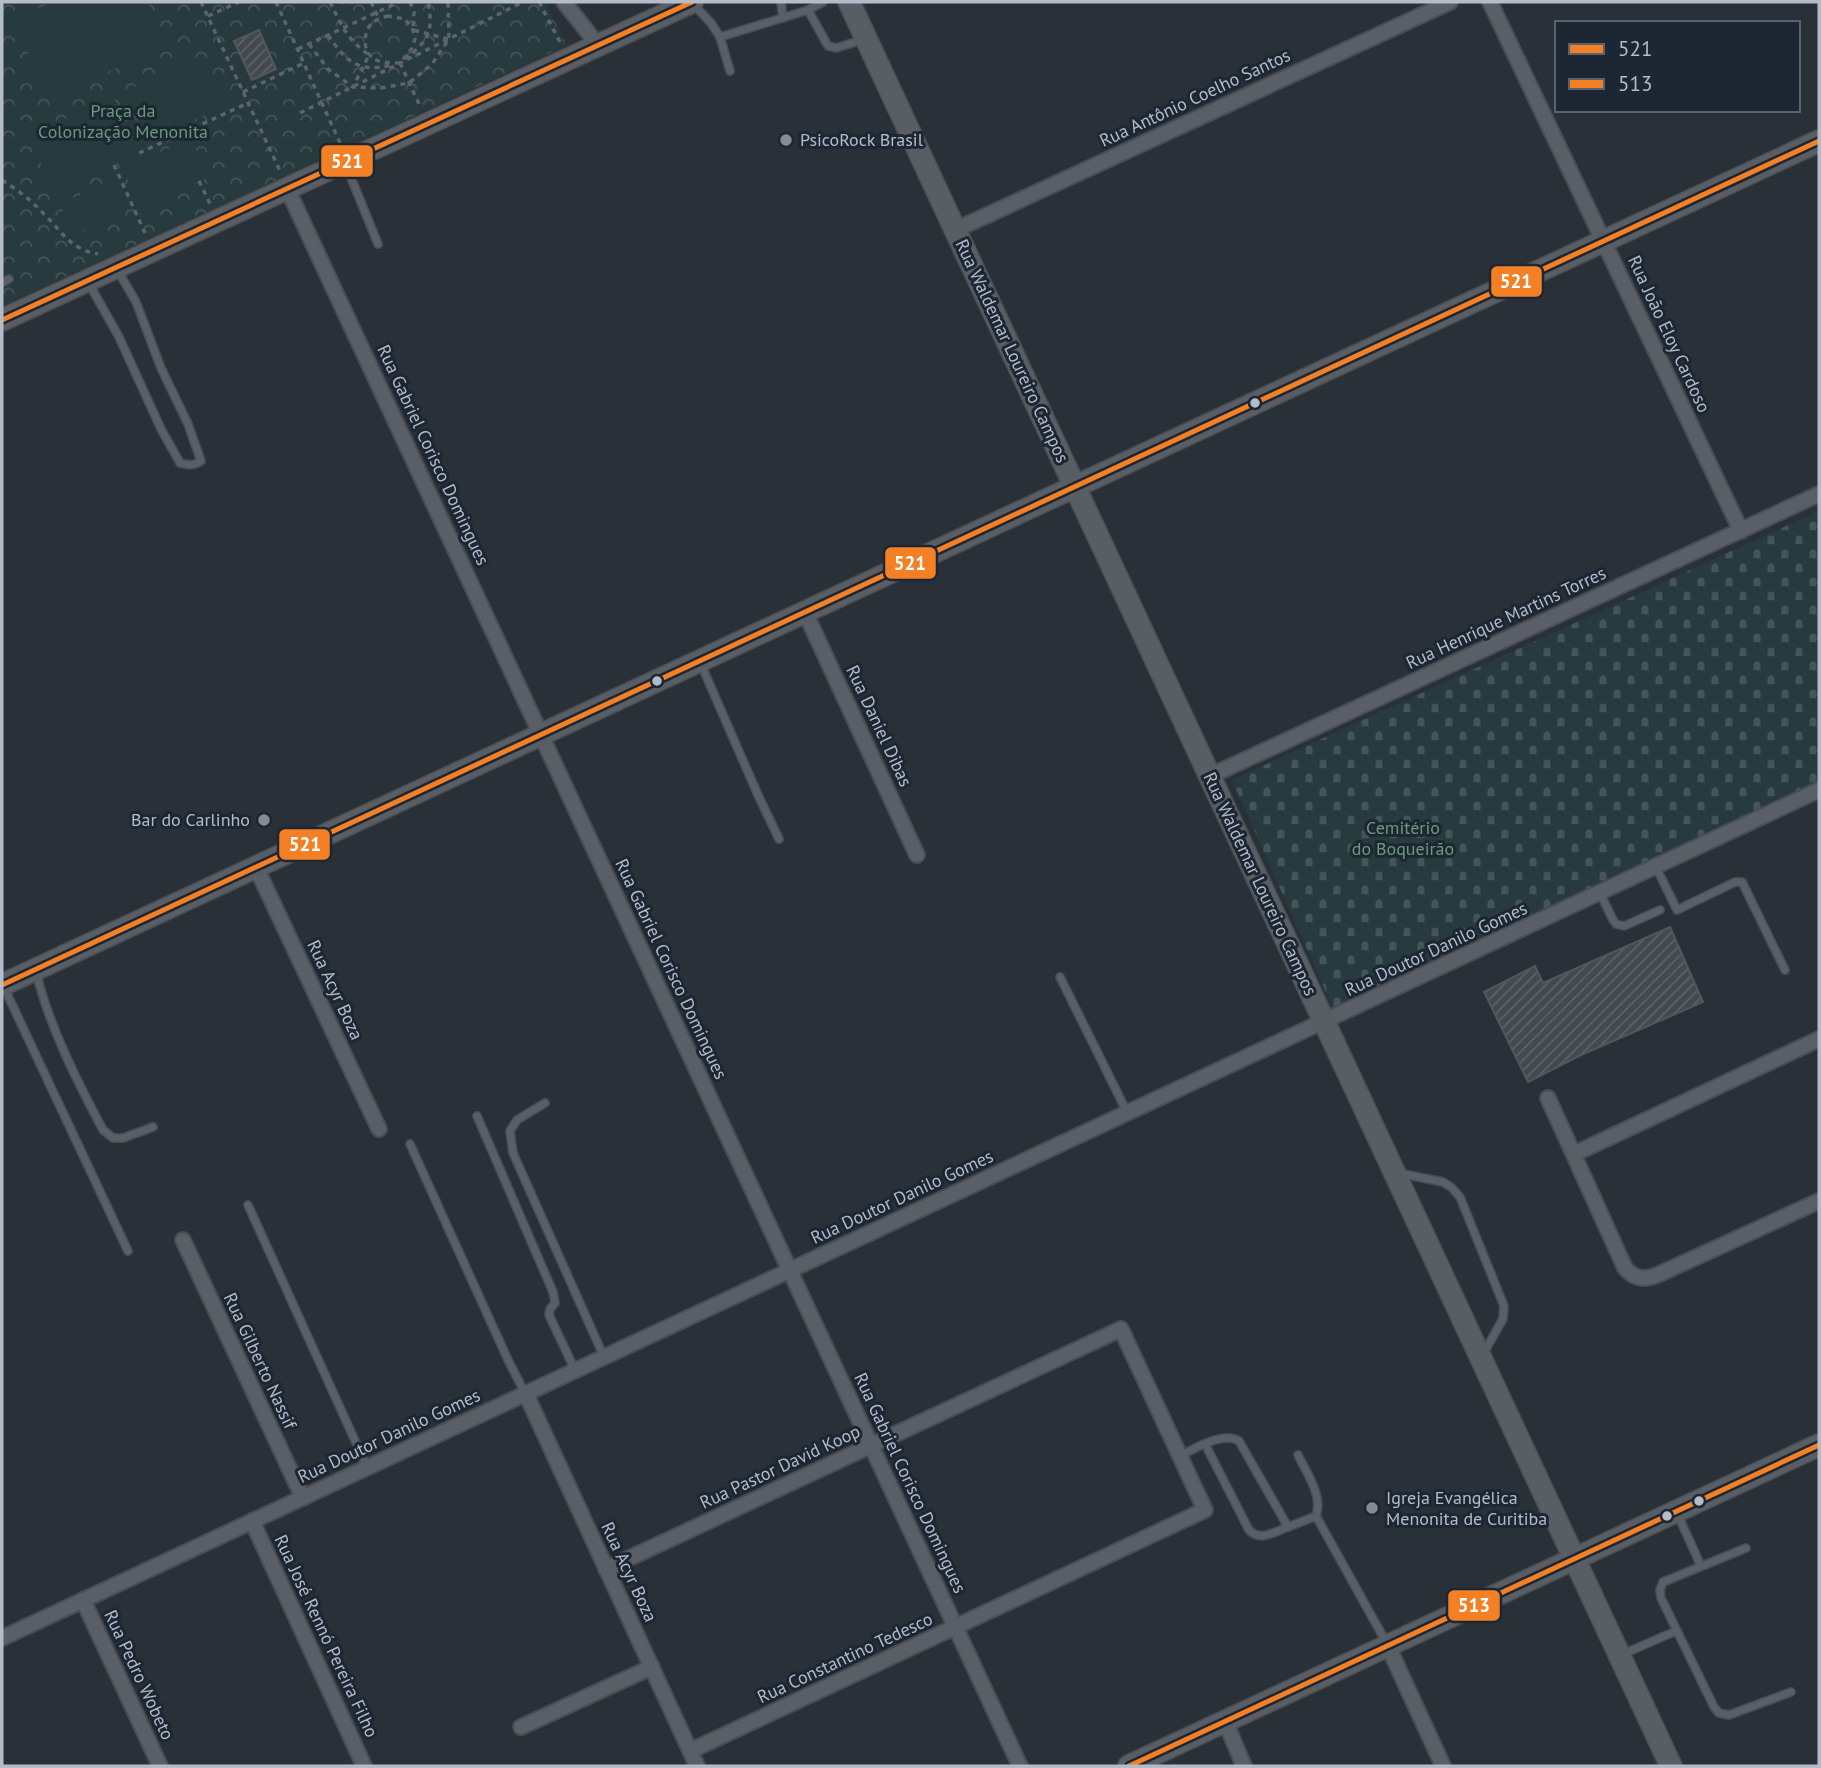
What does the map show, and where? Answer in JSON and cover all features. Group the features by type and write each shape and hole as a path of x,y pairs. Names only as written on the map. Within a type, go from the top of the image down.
{"main road":[{"path":"2,320 88,281 108,261 153,250 284,179 342,152 569,58 691,2"},
{"name":"Rua Waldemar Loureiro Campos","path":"849,2 1671,1766"},
{"path":"3,985 1819,141"},
{"path":"1129,1766 1819,1446"}],"street":[{"path":"564,2 598,45"},
{"name":"Rua Antônio Coelho Santos","path":"955,230 1450,2"},
{"name":"Rua João Eloy Cardoso","path":"1490,2 1741,531"},
{"name":"Rua Gabriel Corisco Domingues","path":"284,179 1020,1766"},
{"name":"Rua Henrique Martins Torres","path":"1210,776 1819,494"},
{"name":"Rua Daniel Dibas","path":"805,612 917,855"},
{"name":"Rua Doutor Danilo Gomes","path":"2,1638 1819,790"},
{"name":"Rua Acyr Boza","path":"256,867 379,1129"},
{"path":"1574,1154 1819,1039"},
{"path":"1548,1098 1625,1268 1633,1276 1644,1279 1655,1276 1819,1201"},
{"name":"Rua Gilberto Nassif","path":"183,1240 303,1498"},
{"name":"Rua Pastor David Koop","path":"606,1569 1121,1329 1180,1456"},
{"name":"Rua Acyr Boza","path":"526,1394 697,1766"},
{"name":"Rua Constantino Tedesco","path":"690,1751 1205,1510 1180,1456"},
{"name":"Rua José Rennó Pereira Filho","path":"252,1521 364,1766"},
{"name":"Rua Pedro Wobeto","path":"83,1600 160,1766"},
{"path":"1388,1646 1443,1766"},
{"path":"521,1727 652,1667"},
{"path":"1225,1721 1244,1766"}],"lane":[{"path":"691,2 720,37 730,71"},
{"path":"781,2 783,18"},
{"path":"720,37 808,10 823,2"},
{"path":"808,10 828,46 836,48 866,39"},
{"path":"342,152 378,244"},
{"path":"88,281 119,337 161,429 180,463 196,465 201,461 188,424 161,368 136,302 108,261"},
{"path":"700,661 779,839"},
{"path":"1656,866 1677,910 1735,882 1742,882 1785,970"},
{"path":"1600,893 1616,924 1624,926 1660,910"},
{"path":"35,970 68,1063 103,1130 113,1138 123,1138 153,1126"},
{"path":"1060,977 1128,1113"},
{"path":"3,985 128,1251"},
{"path":"545,1102 517,1120 510,1131 513,1153 605,1357"},
{"path":"477,1116 553,1292 555,1303 550,1309 550,1315 576,1371"},
{"path":"410,1144 526,1394"},
{"path":"1394,1172 1443,1182 1460,1197 1504,1306 1503,1319 1481,1358"},
{"path":"248,1205 367,1468"},
{"path":"1180,1456 1205,1444 1233,1437 1239,1441 1288,1527"},
{"path":"1205,1444 1254,1536 1263,1537 1316,1516 1319,1508 1318,1496 1298,1455"},
{"path":"1676,1512 1701,1566"},
{"path":"1316,1516 1388,1646"},
{"path":"1746,1548 1663,1582 1661,1598 1719,1713 1729,1715 1791,1692"},
{"path":"1619,1656 1676,1631"}],"path":[{"path":"201,2 284,179"},
{"path":"208,16 239,2"},
{"path":"276,2 342,152"},
{"path":"330,2 354,44 375,60 400,63"},
{"path":"339,2 354,2"},
{"path":"371,2 379,19"},
{"path":"298,49 399,2"},
{"path":"400,63 412,48 415,39 414,12 410,2"},
{"path":"328,35 342,54 361,68 377,69 400,63 419,48 429,34 428,2"},
{"path":"309,44 328,69 353,87 381,88 409,83 432,64 449,39 448,2"},
{"path":"300,113 523,2"},
{"path":"539,2 569,58"},
{"path":"369,55 364,41 367,31 371,24 387,16 405,19 413,30 449,39"},
{"path":"353,87 369,55"},
{"path":"243,92 304,63"},
{"path":"400,63 420,106"},
{"path":"139,153 248,103"},
{"path":"114,165 153,250"},
{"path":"2,180 22,193 47,216 66,240 84,252 108,261"},
{"path":"199,181 210,204"}],"green space":[{"name":"Praça da Colonização Menonita","path":"2,2 545,2 567,45 2,306"},
{"path":"52,2 148,2 167,44 49,99 13,20"},
{"path":"202,55 226,105 149,141 126,91"},
{"path":"113,96 139,153 55,193 28,136"},
{"path":"191,138 209,177 141,209 123,169"},
{"path":"112,180 126,209 74,234 60,204"},
{"name":"Cemitério do Boqueirão","path":"1819,511 1819,783 1333,1008 1232,780"}],"building":[{"path":"259,30 276,69 252,80 234,41"},
{"path":"1670,927 1703,1002 1581,1055 1528,1082 1484,992 1535,966 1543,983"}],"transit line":[{"name":"521","path":"2,320 692,2"},
{"name":"521","path":"2,985 1819,141"},
{"name":"513","path":"1129,1766 1819,1445"}],"place":[{"name":"PsicoRock Brasil","path":"786,140"},
{"name":"Bar do Carlinho","path":"264,820"},
{"name":"Igreja Evangélica Menonita de Curitiba","path":"1372,1508"}]}
